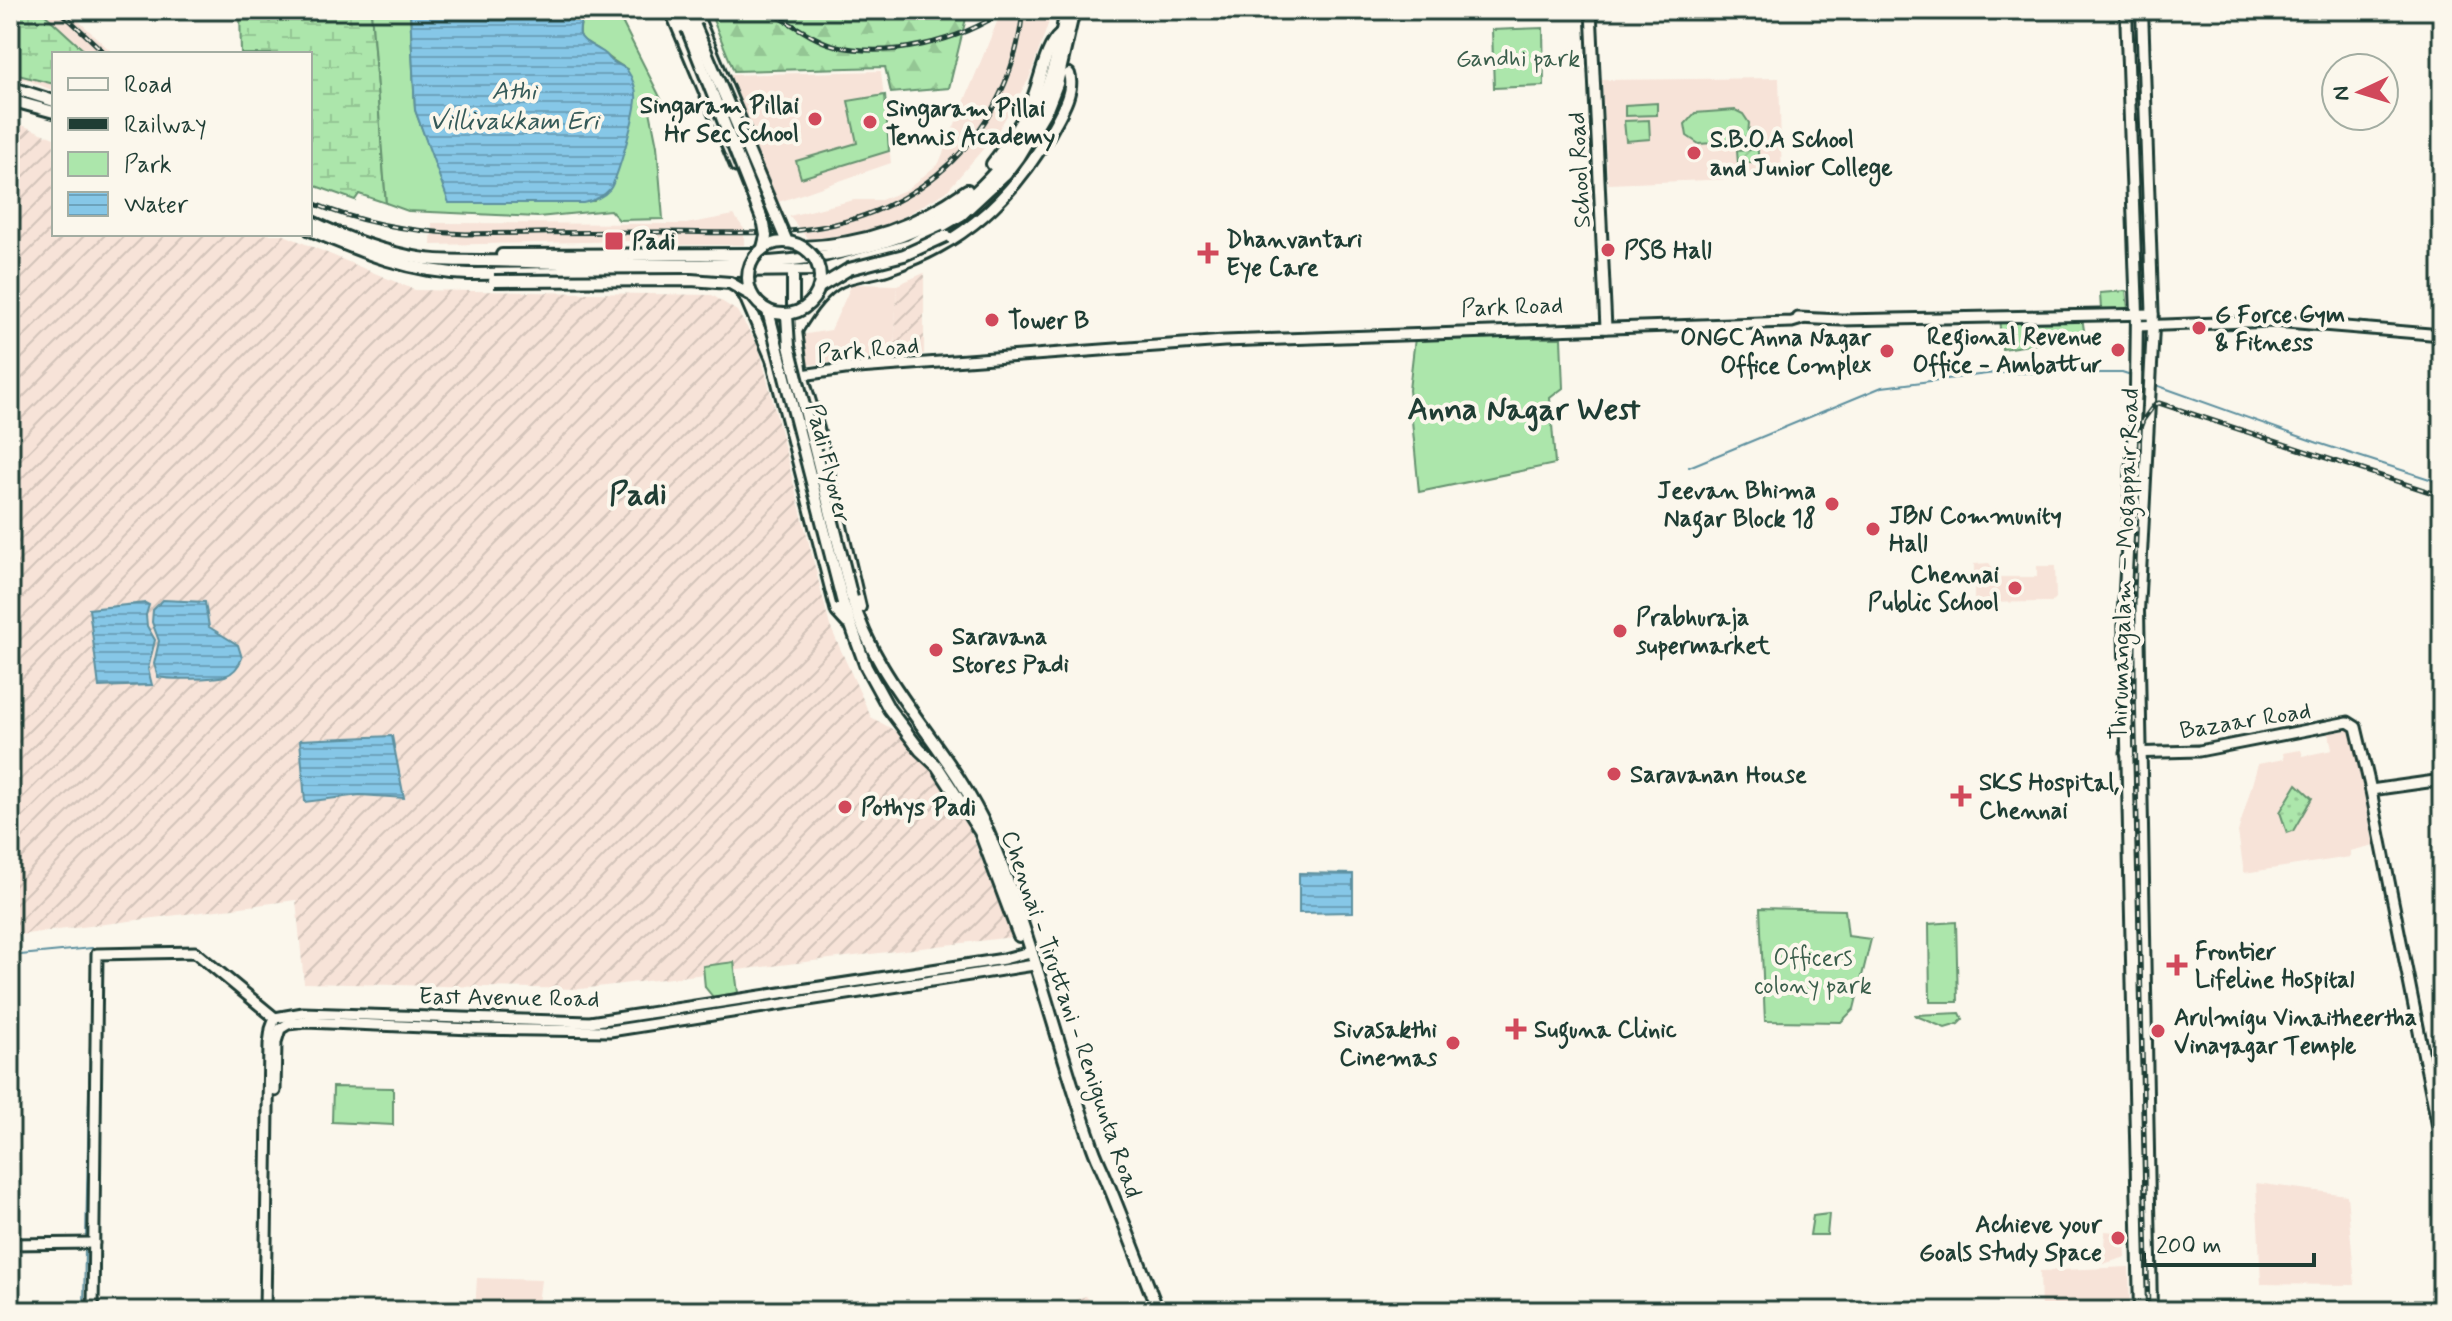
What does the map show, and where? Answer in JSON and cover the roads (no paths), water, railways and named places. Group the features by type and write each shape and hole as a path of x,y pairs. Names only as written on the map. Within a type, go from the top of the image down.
{"main road":[{"path":"679,10 764,224 766,236 748,270 751,295"},
{"path":"688,10 787,242"},
{"path":"312,222 415,258 490,261 716,265 840,253 896,240 949,213 1007,157 1046,89 1066,10"},
{"path":"312,231 408,268 434,273 469,274 821,270 910,245 961,215 1006,173 1048,107 1064,59 1074,10"},
{"name":"Thirumangalam – Mogappair Road","path":"2126,10 2137,326 2124,609 2140,1311"},
{"name":"Thirumangalam – Mogappair Road","path":"2142,10 2153,314 2138,597 2151,1311"},
{"path":"490,261 502,255 760,251 774,243 787,242 802,247 841,244 898,230 933,213 969,189 991,166 1030,105 1051,43 1061,35"},
{"path":"469,274 494,281 691,280 730,283 751,295 768,311 787,315 807,306 818,288 849,269 880,263 929,245 980,213 1016,176 1035,149 1067,79 1064,59"},
{"path":"796,331 804,317 840,281 887,269 936,248 969,229 991,210 1035,159 1071,82 1067,79"},
{"path":"10,87 52,100"},
{"path":"10,100 52,111"},
{"path":"802,247 817,265 818,288"},
{"path":"861,258 864,275"},
{"path":"727,273 745,296 772,359 837,612 853,620 860,607 857,592 798,354 793,271"},
{"name":"Padi Flyover","path":"768,311 853,620"},
{"name":"Padi Flyover","path":"787,315 789,346 847,600"},
{"path":"772,359 798,354"},
{"name":"Chennai - Tiruttani - Renigunta Road","path":"853,620 903,700 966,788 1004,871 1086,1148 1151,1311"},
{"name":"Chennai - Tiruttani - Renigunta Road","path":"853,620 866,667 889,709 920,750 937,766 980,832 1027,952"},
{"name":"Chennai - Tiruttani - Renigunta Road","path":"1031,966 1092,1146 1158,1311"}],"street":[{"path":"670,10 753,202 771,195 695,10"},
{"name":"School Road","path":"1591,10 1606,326"},
{"name":"Park Road","path":"802,375 845,369 1224,341 1792,322 1802,319 2153,314"},
{"path":"2137,326 2274,321 2442,335"},
{"name":"Bazaar Road","path":"2126,753 2199,751 2348,722 2356,727 2360,735 2371,790"},
{"path":"2442,780 2371,790 2442,1147"},
{"path":"93,1311 91,1243 97,954 195,952 275,1018 269,1044 267,1311"},
{"name":"East Avenue Road","path":"275,1018 590,1022 838,985 1027,952"},
{"name":"East Avenue Road","path":"307,1018 472,1029 610,1031 1031,966"},
{"path":"267,1311 276,1042 284,1025 307,1018"},
{"path":"10,1244 91,1243"}],"water":[{"name":"Athi Villivakkam Eri","path":"410,10 584,10 579,33 581,37 626,69 636,93 629,132 610,189 598,198 583,203 449,203 415,110"},
{"path":"163,600 205,602 209,627 238,645 242,658 236,669 219,677 158,677 154,664 159,641 152,622 153,610"},
{"path":"149,605 147,626 155,640 148,669 152,685 99,687 89,609"},
{"path":"392,736 404,798 360,795 305,802 300,740"},
{"path":"1299,873 1353,874 1353,912 1299,913"}],"waterway":[{"path":"1689,467 1882,387 1995,373 2122,373 2131,376"},
{"path":"2156,385 2442,483"},
{"path":"10,956 92,948 86,1240"},
{"path":"84,1311 85,1247"}],"railway":[{"path":"59,10 104,52"},
{"path":"767,10 833,45 876,50 900,49 945,39 1005,10"},
{"path":"312,203 386,225 466,234 765,232 800,230 844,222 884,207 921,187 952,161 979,130 1000,94 1015,54 1023,10"},
{"path":"2148,1311 2134,688 2140,428 2155,404 2159,403 2442,496"}],"place":[{"name":"Singaram Pillai Hr Sec School","path":"815,119"},
{"name":"Singaram Pillai Tennis Academy","path":"870,122"},
{"name":"S.B.O.A School and Junior College","path":"1694,153"},
{"name":"Padi","path":"614,241"},
{"name":"PSB Hall","path":"1608,250"},
{"name":"Dhanvantari Eye Care","path":"1208,253"},
{"name":"Tower B","path":"992,320"},
{"name":"G Force Gym & Fitness","path":"2199,328"},
{"name":"Regional Revenue Office - Ambattur","path":"2118,350"},
{"name":"ONGC Anna Nagar Office Complex","path":"1887,351"},
{"name":"Jeevan Bhima Nagar Block 18","path":"1832,504"},
{"name":"JBN Community Hall","path":"1873,529"},
{"name":"Chennai Public School","path":"2015,588"},
{"name":"Prabhuraja supermarket","path":"1620,631"},
{"name":"Saravana Stores Padi","path":"936,650"},
{"name":"Saravanan House","path":"1614,774"},
{"name":"SKS Hospital, Chennai","path":"1961,796"},
{"name":"Pothys Padi","path":"845,807"},
{"name":"Frontier Lifeline Hospital","path":"2177,965"},
{"name":"Suguna Clinic","path":"1516,1029"},
{"name":"Arulmigu Vinaitheertha Vinayagar Temple","path":"2158,1031"},
{"name":"Sivasakthi Cinemas","path":"1453,1043"},
{"name":"Achieve your Goals Study Space","path":"2118,1238"}],"district":[{"name":"Anna Nagar West","path":"1524,408"},
{"name":"Padi","path":"638,493"}],"park label":[{"name":"Gandhi park","path":"1518,58"},
{"name":"Officers colony park","path":"1813,971"}]}
